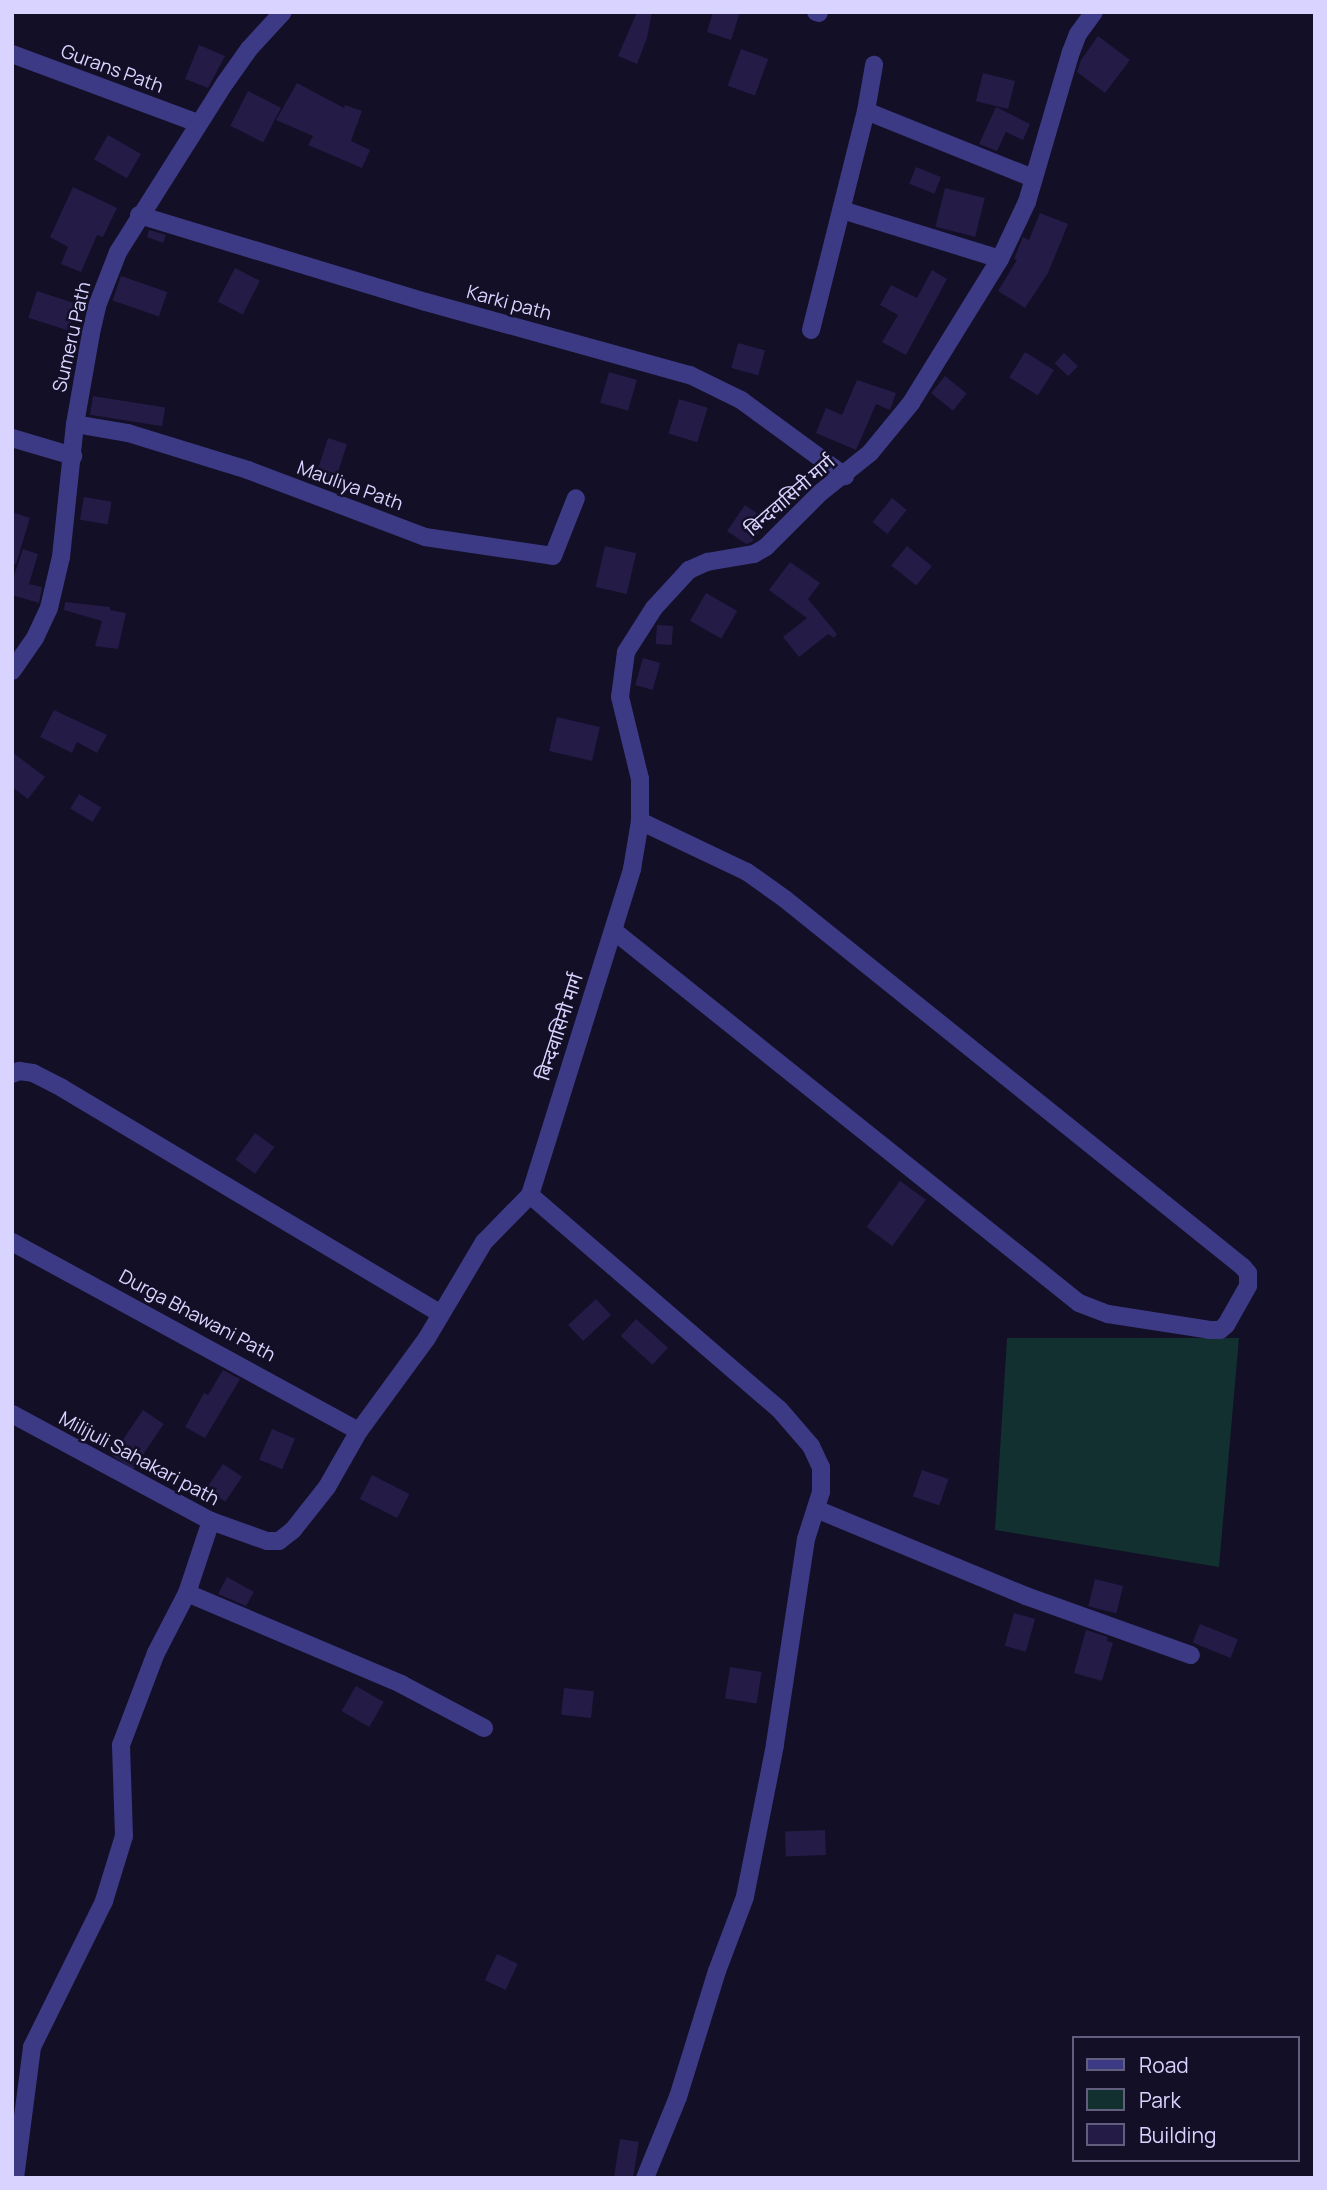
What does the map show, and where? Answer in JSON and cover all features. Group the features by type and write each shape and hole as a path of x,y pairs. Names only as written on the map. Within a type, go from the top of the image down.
{"street":[{"name":"Sumeru Path","path":"12,671 35,638 49,608 61,556 74,456 75,424 97,306 118,252 198,123 249,49 283,12"},
{"name":"बिन्दवासिनी मार्ग","path":"530,1195 580,1027 614,931 632,869 640,821 640,779 620,697 626,652 671,586 689,570 707,562 754,554 766,547 820,493 845,476 870,453 911,403 1000,258 1027,202 1071,52 1078,34 1094,12"},
{"name":"Gurans Path","path":"12,54 198,123"},
{"path":"811,330 866,111 874,65"},
{"path":"866,111 1033,178"},
{"path":"842,210 1000,258"},
{"name":"Karki path","path":"139,215 426,302 690,375 741,400 845,476"},
{"name":"Mauliya Path","path":"75,424 128,433 248,470 425,537 553,556 576,498"},
{"path":"12,438 74,456"},
{"path":"614,931 1079,1303 1108,1314 1210,1330 1220,1330 1226,1325 1248,1286 1248,1273 1243,1267 785,899 747,872 640,821"},
{"path":"12,1074 19,1070 33,1073 62,1088 439,1313"},
{"path":"530,1195 793,1424 811,1446 821,1467 821,1492 806,1539 775,1745 745,1897 678,2097 645,2178"},
{"name":"Milijuli Sahakari path","path":"12,1414 211,1521 275,1542 293,1530 327,1487 359,1431 416,1355 484,1242 530,1195"},
{"name":"Durga Bhawani Path","path":"12,1242 359,1431"},
{"path":"816,1508 1026,1596 1191,1655"},
{"path":"15,2178 32,2047 104,1901 124,1836 121,1745 156,1653 187,1593 211,1521"},
{"path":"187,1593 401,1684 484,1728"}],"green space":[{"path":"1007,1338 1239,1338 1219,1567 995,1530"}],"building":[{"path":"637,12 652,12 647,38 637,64 618,56"},
{"path":"713,12 740,12 731,40 707,32"},
{"path":"1098,36 1130,60 1105,93 1077,72 1081,60"},
{"path":"199,45 225,56 208,88 185,79"},
{"path":"741,49 768,59 755,96 728,86"},
{"path":"983,73 1015,81 1008,109 976,101"},
{"path":"297,83 344,108 345,105 362,111 351,141 370,150 362,168 308,145 313,136 276,120"},
{"path":"248,91 281,108 263,143 230,126"},
{"path":"996,107 1030,124 1023,140 1006,132 997,151 979,144"},
{"path":"108,135 141,154 127,178 94,159"},
{"path":"916,167 941,177 934,194 909,184"},
{"path":"73,187 117,208 103,237 97,235 81,272 61,264 68,247 50,237"},
{"path":"945,188 985,198 975,237 935,227"},
{"path":"1040,213 1068,224 1048,273 1025,308 998,291 1017,260 1014,259 1023,237 1029,240"},
{"path":"149,230 166,235 163,243 147,237"},
{"path":"235,268 260,281 243,315 218,302"},
{"path":"932,270 947,279 906,355 882,342 898,315 880,305 891,285 917,298"},
{"path":"121,276 167,292 159,317 113,301"},
{"path":"37,291 77,304 68,331 28,318"},
{"path":"738,343 765,350 758,375 731,368"},
{"path":"1025,352 1054,370 1038,395 1009,377"},
{"path":"1064,353 1078,366 1068,376 1054,363"},
{"path":"609,372 637,380 628,411 600,403"},
{"path":"945,376 967,394 953,411 931,393"},
{"path":"857,380 896,393 890,410 876,404 856,450 816,433 826,408 842,415"},
{"path":"93,396 165,407 162,426 90,415"},
{"path":"679,399 708,408 697,442 668,433"},
{"path":"328,438 347,444 334,483 315,477"},
{"path":"84,497 112,502 108,525 80,520"},
{"path":"892,498 907,510 887,534 872,522"},
{"path":"745,505 767,520 752,542 746,544 727,531"},
{"path":"12,512 30,518 16,564 12,563"},
{"path":"605,546 636,553 627,594 596,587"},
{"path":"907,546 932,566 916,586 891,565"},
{"path":"23,549 38,554 29,584 42,587 39,603 12,595 12,582"},
{"path":"790,562 820,583 808,599 837,634 834,638 828,634 799,657 783,637 807,618 769,590"},
{"path":"706,593 737,611 721,639 690,621"},
{"path":"65,602 110,607 110,610 126,613 118,649 95,646 102,621 64,610"},
{"path":"657,625 673,626 672,645 656,644"},
{"path":"643,658 660,663 653,690 635,685"},
{"path":"54,710 107,735 97,753 77,742 72,753 40,737"},
{"path":"557,717 600,727 592,761 549,751"},
{"path":"12,752 45,777 28,799 12,787"},
{"path":"79,794 101,807 93,822 70,809"},
{"path":"255,1133 274,1147 255,1174 236,1160"},
{"path":"900,1181 926,1200 892,1246 866,1227"},
{"path":"596,1299 611,1315 583,1341 568,1325"},
{"path":"636,1319 668,1348 653,1365 621,1336"},
{"path":"223,1370 240,1379 205,1438 185,1427 204,1393 208,1395"},
{"path":"143,1410 164,1424 133,1470 112,1456"},
{"path":"272,1429 295,1439 282,1469 259,1459"},
{"path":"223,1464 242,1477 225,1502 206,1489"},
{"path":"922,1470 948,1479 939,1506 913,1496"},
{"path":"372,1475 409,1494 397,1518 360,1499"},
{"path":"227,1577 254,1592 246,1606 218,1594"},
{"path":"1095,1579 1123,1586 1116,1613 1088,1606"},
{"path":"1014,1613 1035,1619 1026,1652 1005,1646"},
{"path":"1200,1624 1238,1639 1231,1658 1193,1643"},
{"path":"1086,1630 1108,1637 1107,1641 1113,1643 1102,1681 1074,1673"},
{"path":"730,1667 762,1672 757,1704 725,1699"},
{"path":"356,1686 384,1702 369,1727 342,1711"},
{"path":"564,1688 594,1691 591,1718 561,1715"},
{"path":"825,1830 826,1855 786,1856 785,1831"},
{"path":"497,1954 518,1964 506,1990 485,1980"},
{"path":"620,2139 639,2142 633,2178 614,2178"}]}
